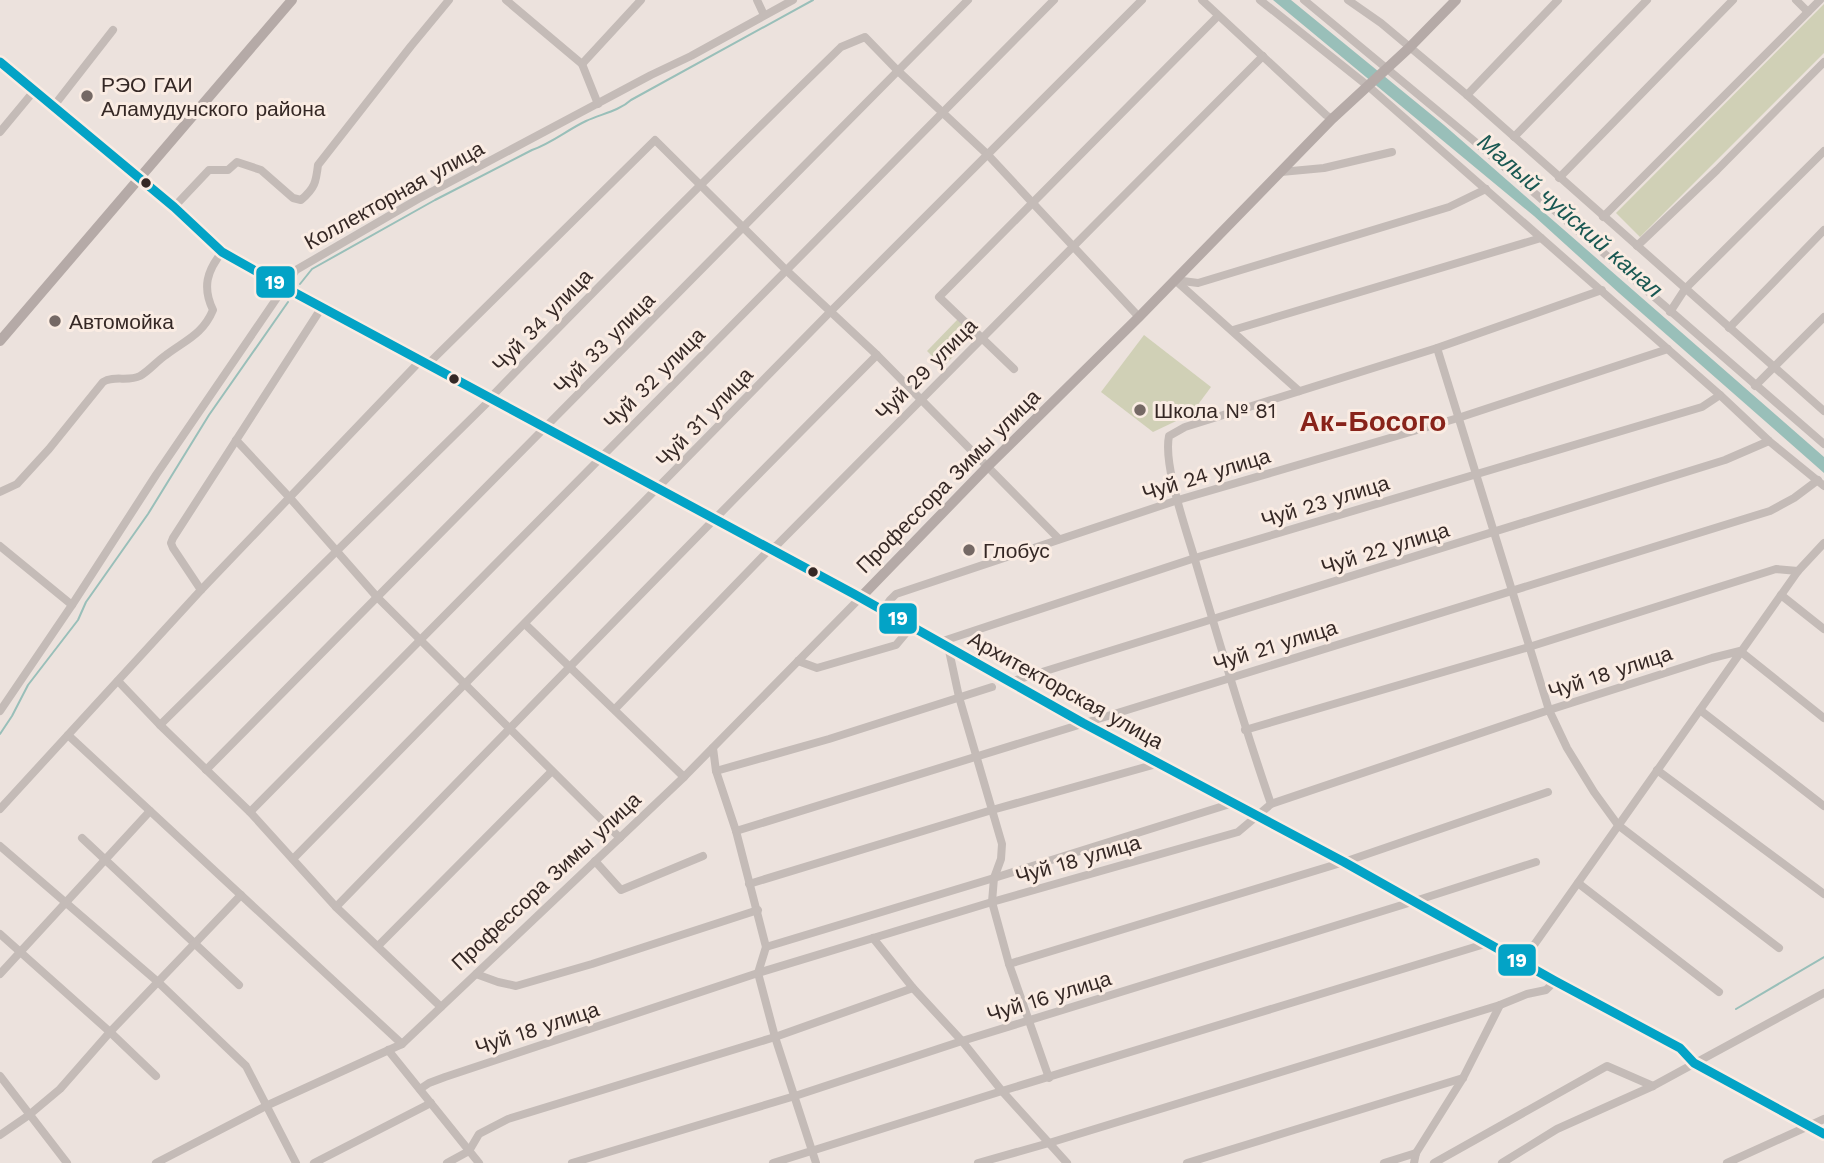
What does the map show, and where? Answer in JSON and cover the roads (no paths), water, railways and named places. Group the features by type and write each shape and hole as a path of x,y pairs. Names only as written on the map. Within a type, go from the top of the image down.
{"street":[{"path":"0,341 292,0"},
{"path":"174,207 209,170 228,170 237,162 261,170 293,198 301,200 315,183 318,165 449,0"},
{"path":"506,0 582,64 598,104"},
{"path":"582,64 640,0"},
{"path":"757,0 764,15"},
{"name":"Коллекторная улица","path":"0,711 149,485 296,270 396,212 793,0"},
{"name":"Чуй 33 улица","path":"206,770 968,0"},
{"name":"Чуй 32 улица","path":"250,812 1054,0"},
{"name":"Чуй 31 улица","path":"293,859 831,311 1142,0"},
{"path":"1202,0 1332,119"},
{"path":"1260,0 1368,86 1602,290 1769,441 1821,483"},
{"path":"1304,0 1479,145 1824,444"},
{"path":"1348,0 1381,23 1467,96 1824,410"},
{"name":"Профессора Зимы улица","path":"402,1044 684,777 1332,119 1456,0"},
{"path":"1467,96 1558,0"},
{"path":"1514,137 1647,0"},
{"path":"1559,178 1732,0"},
{"path":"1797,0 1808,12"},
{"path":"1603,216 1821,0"},
{"path":"1014,369 939,297 1218,16"},
{"path":"53,107 113,30"},
{"name":"Чуй 34 улица","path":"160,725 491,398 700,184 841,47 865,37 897,70"},
{"name":"Чуй 29 улица","path":"615,709 920,398 1263,56"},
{"path":"0,62 139,179"},
{"path":"1637,246 1824,62"},
{"path":"897,70 988,155 1139,317"},
{"path":"0,132 34,91"},
{"path":"0,809 201,590 290,498 424,362 655,140 786,270 877,355 1059,539"},
{"path":"1670,312 1685,289 1824,151"},
{"path":"1281,172 1324,169 1392,152"},
{"name":"Архитекторская улица","path":"139,179 222,252 861,597 1083,723 1415,901 1680,1048 1694,1063 1824,1134"},
{"path":"1175,280 1198,283 1449,207 1486,189"},
{"path":"1729,328 1824,230"},
{"path":"1233,330 1541,238"},
{"path":"0,492 17,484 103,382 110,378 139,377 165,355 191,339 208,321 213,310 206,296 206,283 222,252"},
{"path":"1175,280 1299,391"},
{"path":"1271,804 1245,730 1178,500 1167,448 1169,436 1185,427 1437,348 1602,290"},
{"path":"201,590 173,548 173,538 322,307"},
{"path":"1755,386 1824,317"},
{"path":"1437,348 1549,710 1567,748 1618,825 1780,948"},
{"name":"Чуй 24 улица","path":"883,610 896,594 1059,539 1178,500 1458,418 1668,349"},
{"path":"336,907 714,518 877,355"},
{"name":"Чуй 23 улица","path":"944,644 1195,558 1702,407 1720,395"},
{"path":"236,440 377,597 620,838"},
{"name":"Чуй 22 улица","path":"1010,682 1725,460 1769,441"},
{"name":"Чуй 21 улица","path":"736,831 1770,511 1821,483"},
{"path":"1522,962 1740,651 1798,571 1824,543"},
{"path":"0,546 72,605"},
{"path":"1245,730 1529,647 1776,569 1798,571"},
{"path":"1781,595 1824,629"},
{"path":"525,624 684,777"},
{"path":"798,661 817,668 896,645 912,626"},
{"path":"944,644 1002,844 1001,859 994,878 992,902 1009,964 1049,1078"},
{"path":"1740,651 1824,718"},
{"name":"Чуй 18 улица","path":"420,1089 445,1077 758,973 992,902 1238,832 1271,804 1549,710 1740,651"},
{"path":"118,681 250,812 336,907 441,1007"},
{"path":"716,771 829,739 992,687"},
{"path":"1700,710 1824,806"},
{"path":"68,735 402,1044 268,1105 156,1163"},
{"path":"713,748 716,771 736,831 766,947 758,973 775,1037 816,1163"},
{"path":"749,884 992,810 1160,763"},
{"path":"1657,770 1824,894"},
{"path":"379,946 552,771"},
{"path":"1009,964 1344,862 1548,792"},
{"path":"766,947 1233,803"},
{"path":"0,974 150,811"},
{"path":"82,838 239,985"},
{"path":"0,846 158,982 247,1066 296,1163"},
{"path":"595,861 621,890 703,856"},
{"name":"Чуй 16 улица","path":"572,1163 795,1096 962,1041 1536,862"},
{"path":"1578,883 1719,992"},
{"path":"0,1135 30,1115 60,1089 110,1032 241,895"},
{"path":"476,974 516,986 758,909"},
{"path":"0,934 156,1076"},
{"path":"873,938 913,988 1067,1163"},
{"path":"773,1163 1488,943"},
{"path":"978,1163 1500,1005 1546,990 1555,981"},
{"path":"447,1163 470,1151 479,1134 508,1119 775,1037 913,988"},
{"path":"1502,1163 1557,1129 1653,1086 1824,992"},
{"path":"1414,1163 1416,1153 1463,1078 1500,1005"},
{"path":"388,1050 479,1163"},
{"path":"1434,1163 1607,1066 1653,1086"},
{"path":"0,1076 67,1163"},
{"path":"1187,1163 1463,1078"},
{"path":"313,1163 431,1103"},
{"path":"1727,1163 1824,1119"},
{"path":"1384,1163 1416,1153"}],"water":[{"path":"1273,0 1291,0 1444,125 1824,457 1824,473 1534,216"}],"waterway":[{"path":"300,284 312,269 435,200 586,121 621,107 813,0"},
{"path":"0,734 28,685 78,620 86,602 148,514 209,415 288,302"},
{"path":"1736,1009 1824,957"}],"place":[{"name":"РЭО ГАИ Аламудунского района","path":"87,96"},
{"name":"Автомойка","path":"55,321"},
{"name":"Школа № 81","path":"1140,410"},
{"name":"Глобус","path":"969,550"}],"district":[{"name":"Ак-Босого","path":"1373,421"}],"water label":[{"name":"Малый чуйский канал","path":"1570,216"}]}
